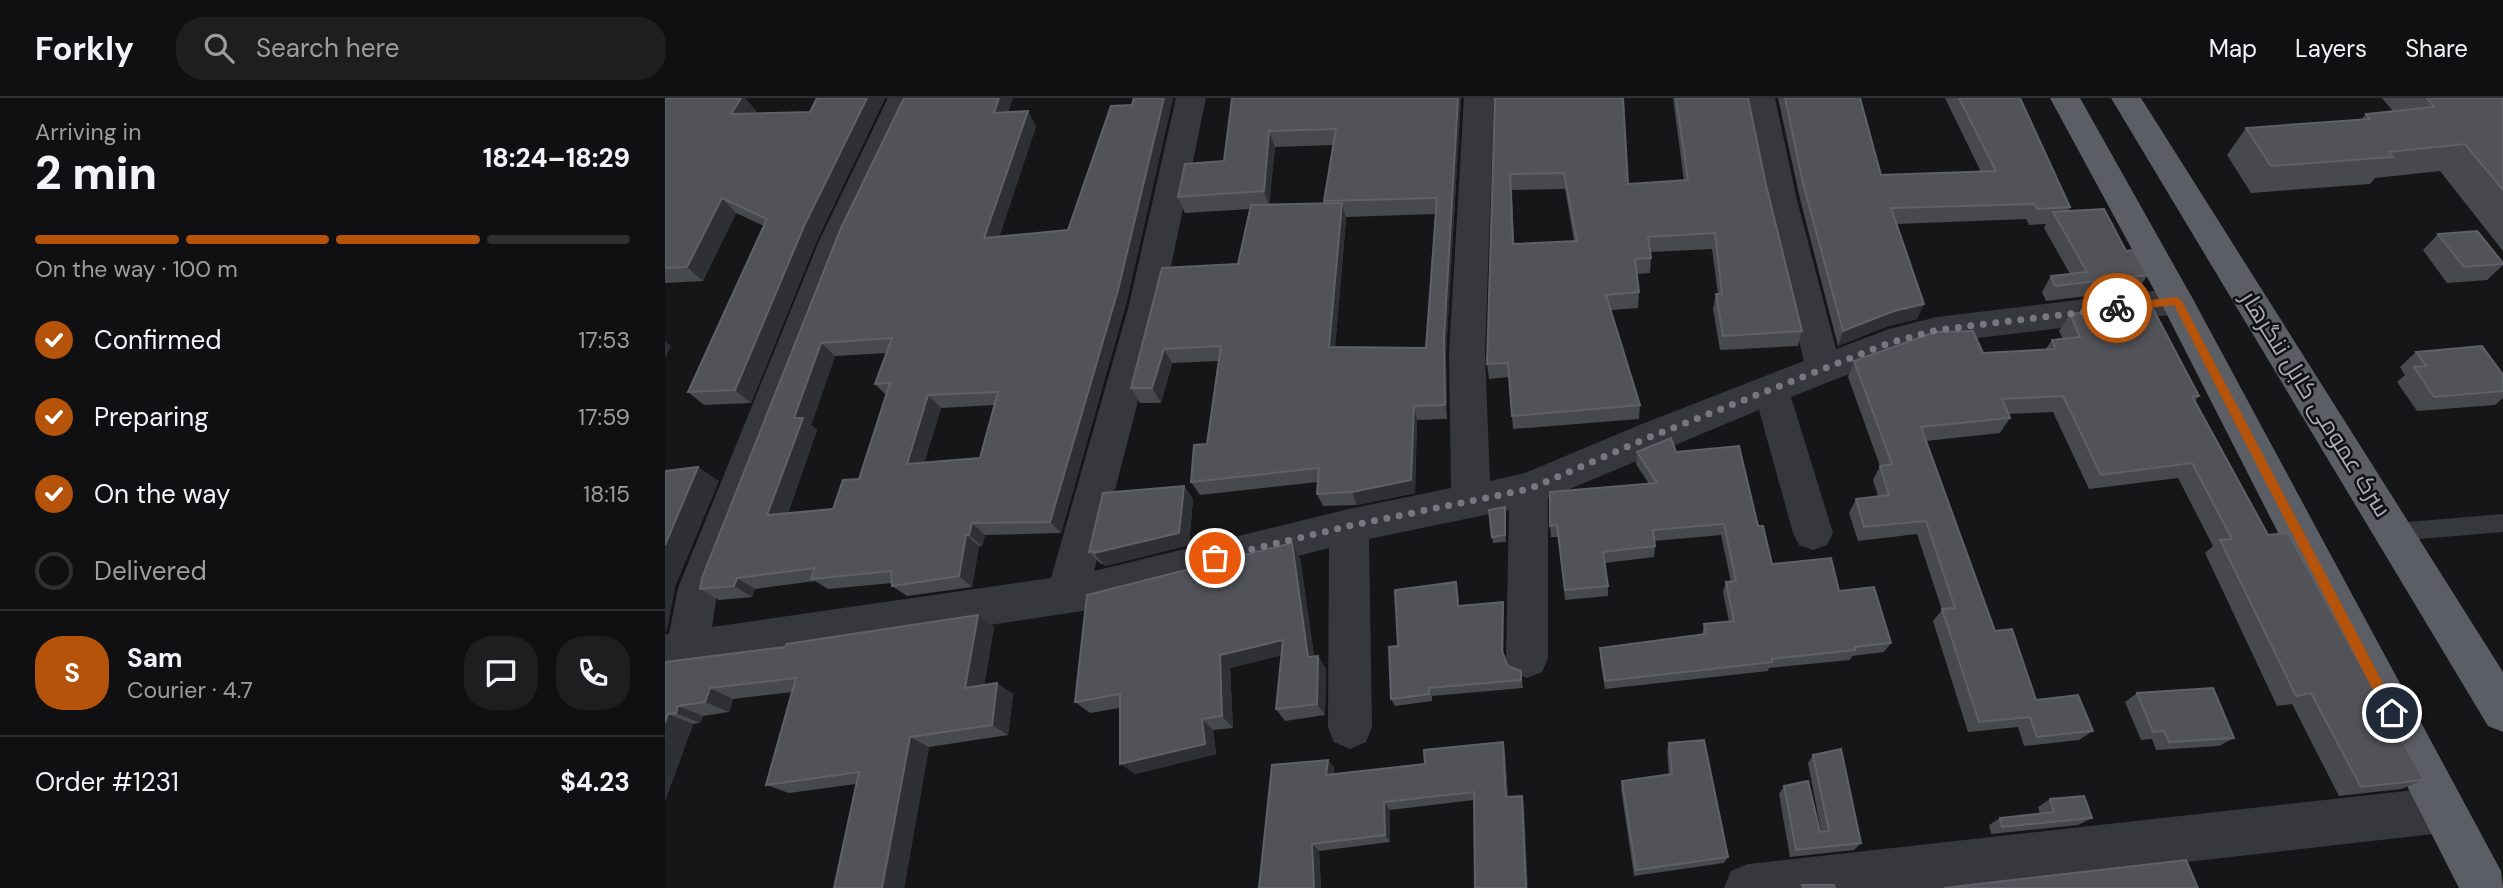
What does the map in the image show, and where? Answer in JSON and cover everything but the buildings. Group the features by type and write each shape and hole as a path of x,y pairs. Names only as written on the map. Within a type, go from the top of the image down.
{"highway":[{"path":"2065,98 2177,301 2484,888"},
{"name":"سرک عمومی کابل ننگرهار","path":"2126,98 2503,711"}],"street":[{"path":"903,98 835,241 698,588 676,652 1067,594 1349,526 1529,489 1889,343 1937,330 2177,301"},
{"path":"1067,594 1146,305 1191,98"},
{"path":"1471,500 1467,353 1479,98"},
{"path":"1759,98 1781,200 1824,369"},
{"path":"1771,389 1813,534"},
{"path":"1527,658 1529,489"},
{"path":"1349,526 1350,727"},
{"path":"1748,888 1835,884 2442,810"}],"lane":[{"path":"2395,532 2503,523"}],"way so far":[{"path":"1215,558 1349,526 1529,489 1650,437 1889,343 1937,330 2117,308"}],"route":[{"path":"2117,308 2177,301 2392,713"}]}
